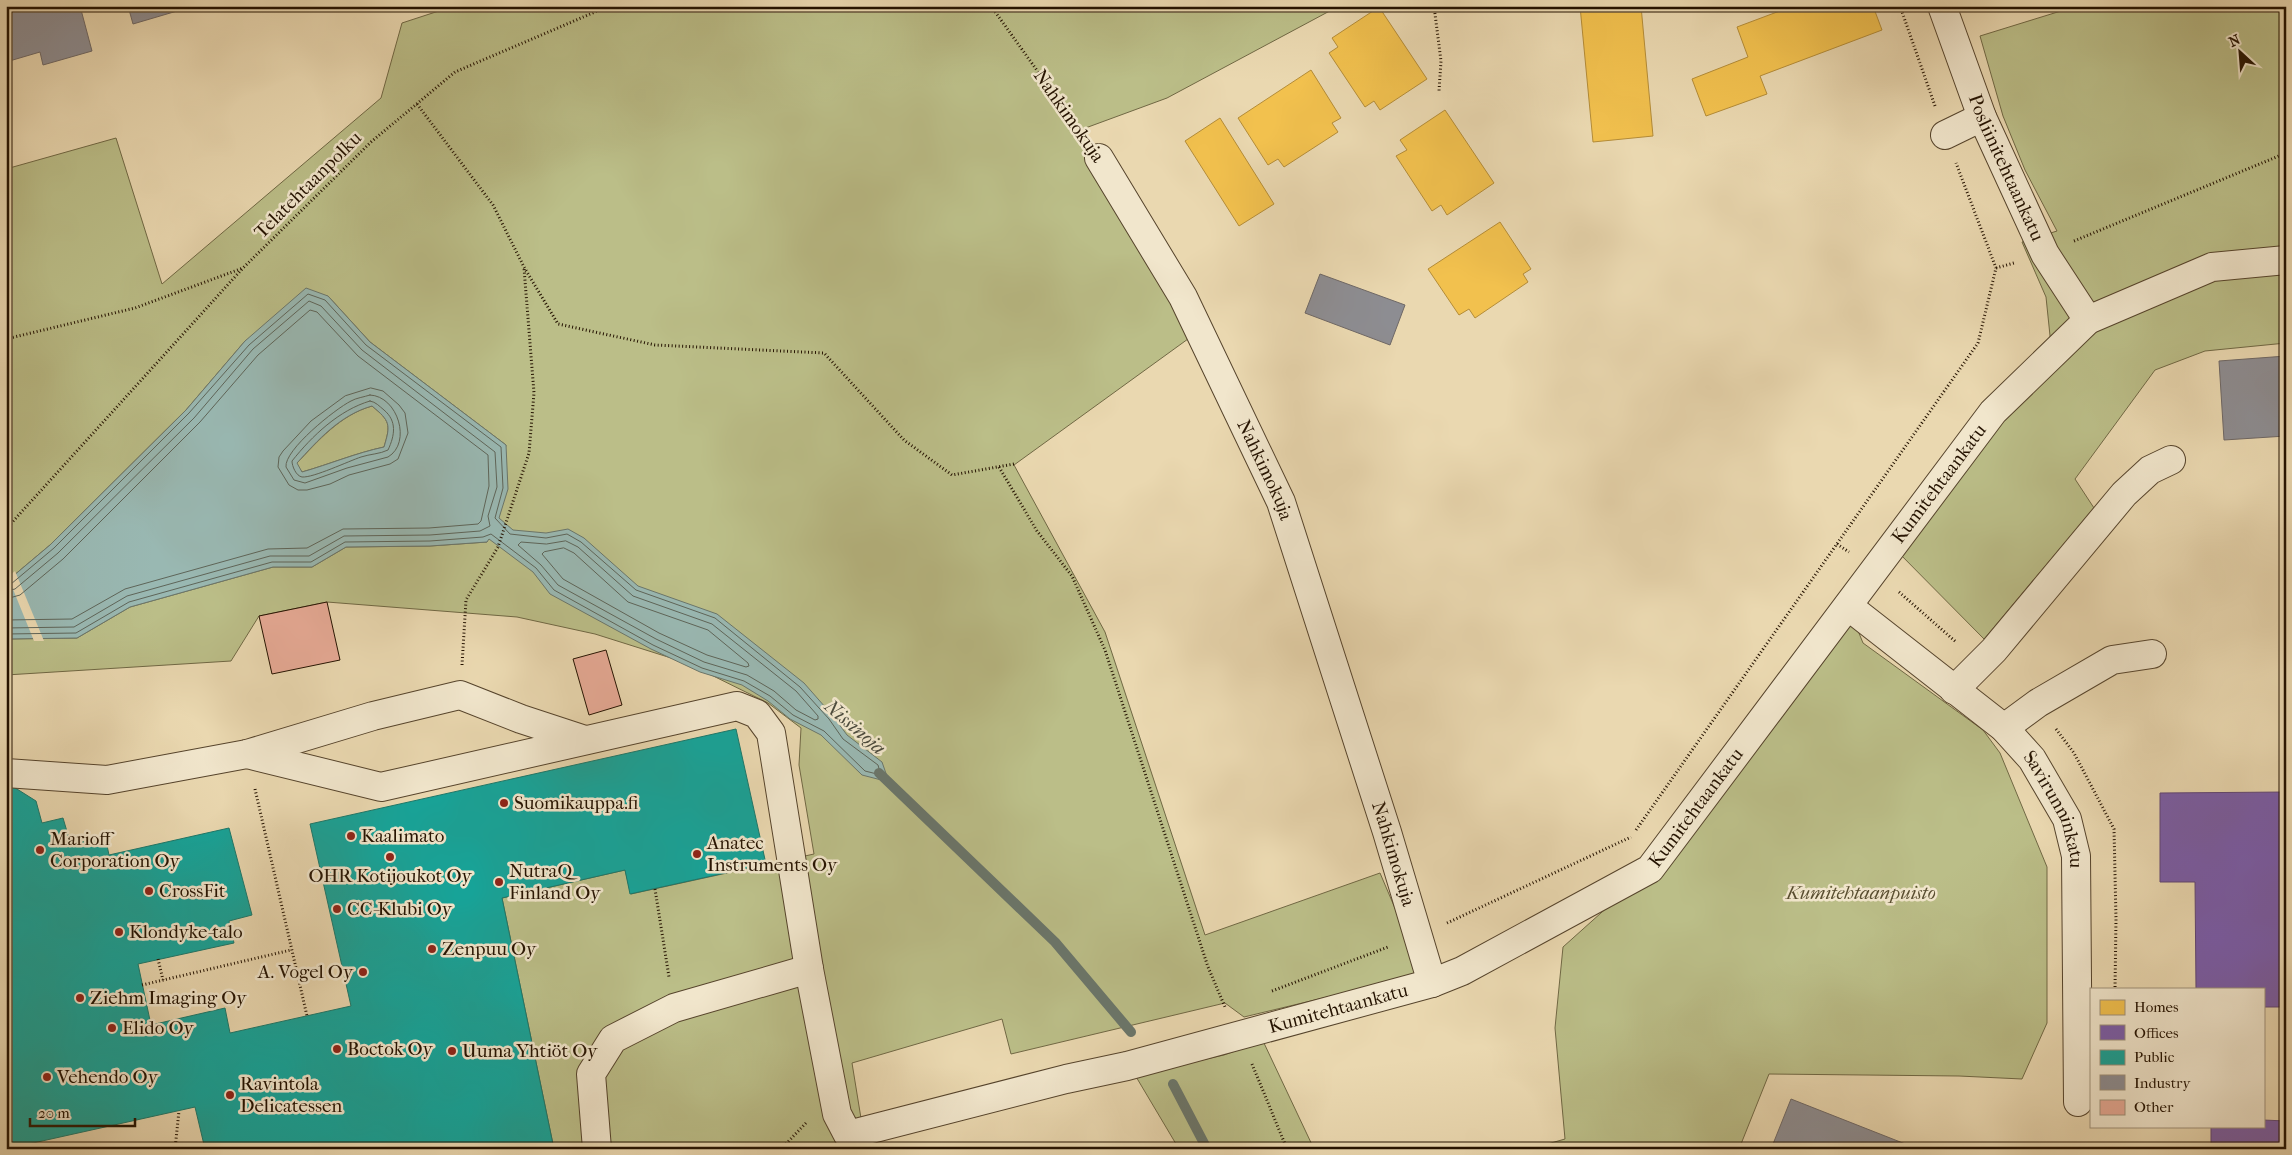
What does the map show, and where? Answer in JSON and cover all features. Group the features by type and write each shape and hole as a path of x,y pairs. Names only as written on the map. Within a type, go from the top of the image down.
{"street":[{"name":"Posliinitehtaankatu","path":"1942,6 1982,117 2045,254 2088,320"},
{"path":"1945,136 1982,117"},
{"name":"Nahkimokuja","path":"1099,158 1183,297 1281,502 1419,935 1432,983"},
{"name":"Kumitehtaankatu","path":"810,969 837,1114 848,1135 1066,1079 1127,1066 1432,983 1462,971 1650,869 1993,412 2088,320 2212,267 2286,260"},
{"path":"1954,690 1989,656 2124,494 2150,470 2171,460"},
{"name":"Savirunninkatu","path":"1848,606 2004,728 2032,759 2067,819 2076,856 2078,1102"},
{"path":"2004,728 2038,703 2112,660 2152,654"},
{"path":"6,773 107,780 247,754 373,716 460,695 522,719 585,740"},
{"path":"247,754 381,787 738,706 757,714 771,733 810,969 674,1008 612,1039 591,1074 597,1149"}],"path":[{"name":"Telatehtaanpolku","path":"6,339 135,308 243,268 370,142 455,72 609,6"},
{"name":"Nahkimokuja","path":"991,6 1099,158"},
{"path":"1434,6 1441,61 1439,91"},
{"path":"1272,991 1419,935 1630,838 1978,343 1996,268 1945,136 1900,6"},
{"path":"417,104 493,205 524,267 558,324 655,345 824,352 904,440 952,475 1014,464"},
{"path":"1996,268 2045,254 2286,153"},
{"path":"460,695 466,600 498,547 530,453 534,393 524,267"},
{"path":"6,529 243,268"},
{"path":"999,467 1037,532 1072,576 1105,650 1205,958 1225,1008 1234,1005"},
{"path":"247,754 307,1016"},
{"path":"655,889 674,1008"},
{"path":"142,985 292,950"},
{"path":"158,959 163,980"},
{"path":"1240,1034 1287,1149"},
{"path":"175,1149 179,1111"},
{"path":"781,1149 803,1123"}],"green space":[{"path":"454,6 1339,6 1167,98 1080,130 1099,158 1199,331 1014,465 1105,632 1205,935 1380,873 1423,974 1244,1017 1225,1003 1011,1054 1002,1019 852,1063 866,1149 554,1149 502,898 625,870 631,894 814,854 799,765 801,728 768,703 687,663 595,634 517,617 327,602 259,616 231,661 6,675 6,639 77,638 130,607 273,567 312,567 346,547 430,546 487,542 506,445 370,342 328,296 245,341 186,410 50,545 6,582 6,169 116,138 162,284 381,98 402,23"},
{"path":"2077,6 2286,6 2286,343 2205,351 2155,370 2075,479 2094,508 1984,639 1893,547 2052,355 2046,297 2022,242 2057,231 2025,170 2003,116 1980,36"},
{"path":"372,406 386,420 388,433 384,447 302,472 296,464 321,438 340,422 360,410"},
{"name":"Kumitehtaanpuisto","path":"1848,606 1863,643 1983,730 2000,753 2047,867 2047,1023 2022,1079 1959,1076 1769,1074 1739,1149 1530,1149 1565,1139 1555,1028 1563,947 1650,869"},
{"path":"1263,1041 1314,1149 1179,1149 1135,1075 1224,1055"}],"water":[{"path":"306,288 328,296 370,342 506,445 508,489 499,518 513,530 546,533 568,529 584,538 638,586 717,614 804,683 847,735 882,762 889,782 862,775 821,735 790,719 768,701 742,685 700,672 651,649 550,594 533,572 489,539 487,542 430,546 346,547 312,567 273,567 130,607 77,638 6,639 6,582 50,545 186,410 245,341","holes":["372,406 386,420 388,433 384,447 302,472 297,463 330,429 350,415"]}],"pier":[{"path":"15,571 44,641 34,641 8,577"}],"building: Homes":[{"path":"1580,6 1641,6 1653,136 1593,142"},
{"path":"1793,6 1873,6 1882,30 1760,76 1767,94 1706,116 1692,79 1748,57 1737,27"},
{"path":"1379,7 1427,79 1380,110 1374,101 1365,107 1329,53 1338,47 1332,38"},
{"path":"1311,70 1341,118 1332,123 1338,132 1284,167 1278,159 1268,165 1238,118"},
{"path":"1445,110 1494,183 1447,215 1441,205 1432,211 1396,156 1407,150 1400,140"},
{"path":"1220,118 1274,204 1239,226 1185,141"},
{"path":"1500,222 1531,269 1523,274 1528,282 1475,318 1469,309 1459,315 1428,269"}],"building: Offices":[{"path":"2286,792 2286,1007 2264,1007 2264,988 2196,988 2195,882 2160,882 2160,793"},
{"path":"2264,1120 2286,1121 2286,1149 2211,1149 2211,1128 2264,1128"}],"building: Public":[{"name":"Klondyke-talo","path":"736,729 766,864 630,894 625,870 502,898 554,1149 205,1149 195,1107 6,1149 6,784 36,801 42,823 63,818 71,845 105,836 109,855 229,828 252,915 229,921 234,943 138,964 151,1025 225,1008 230,1033 351,1006 310,824"}],"building: Industry":[{"path":"6,6 80,6 92,51 43,65 40,52 6,62"},
{"path":"128,6 194,6 133,24"},
{"path":"1320,274 1405,305 1390,345 1305,313"},
{"path":"2286,356 2286,436 2224,440 2219,361"},
{"path":"1791,1099 1913,1147 1912,1149 1771,1149"}],"building: Other":[{"path":"327,602 340,660 272,674 259,616"},
{"path":"606,650 622,705 589,715 573,659"}],"waterway":[{"name":"Nissinoja","path":"879,773 1055,942 1131,1032"},
{"name":"Nissinoja","path":"1173,1084 1207,1149"}],"place":[{"name":"Suomikauppa.fi","path":"504,803"},
{"name":"Kaalimato","path":"351,836"},
{"name":"Marioff Corporation Oy","path":"40,850"},
{"name":"Anatec Instruments Oy","path":"697,854"},
{"name":"OHR Kotijoukot Oy","path":"390,857"},
{"name":"NutraQ Finland Oy","path":"499,882"},
{"name":"CrossFit","path":"149,891"},
{"name":"CC-Klubi Oy","path":"337,909"},
{"name":"Klondyke-talo","path":"119,932"},
{"name":"Zenpuu Oy","path":"432,949"},
{"name":"A. Vogel Oy","path":"363,972"},
{"name":"Ziehm Imaging Oy","path":"80,998"},
{"name":"Elido Oy","path":"112,1028"},
{"name":"Boctok Oy","path":"337,1049"},
{"name":"Uuma Yhtiöt Oy","path":"452,1051"},
{"name":"Vehendo Oy","path":"47,1077"},
{"name":"Ravintola Delicatessen","path":"230,1095"}]}
